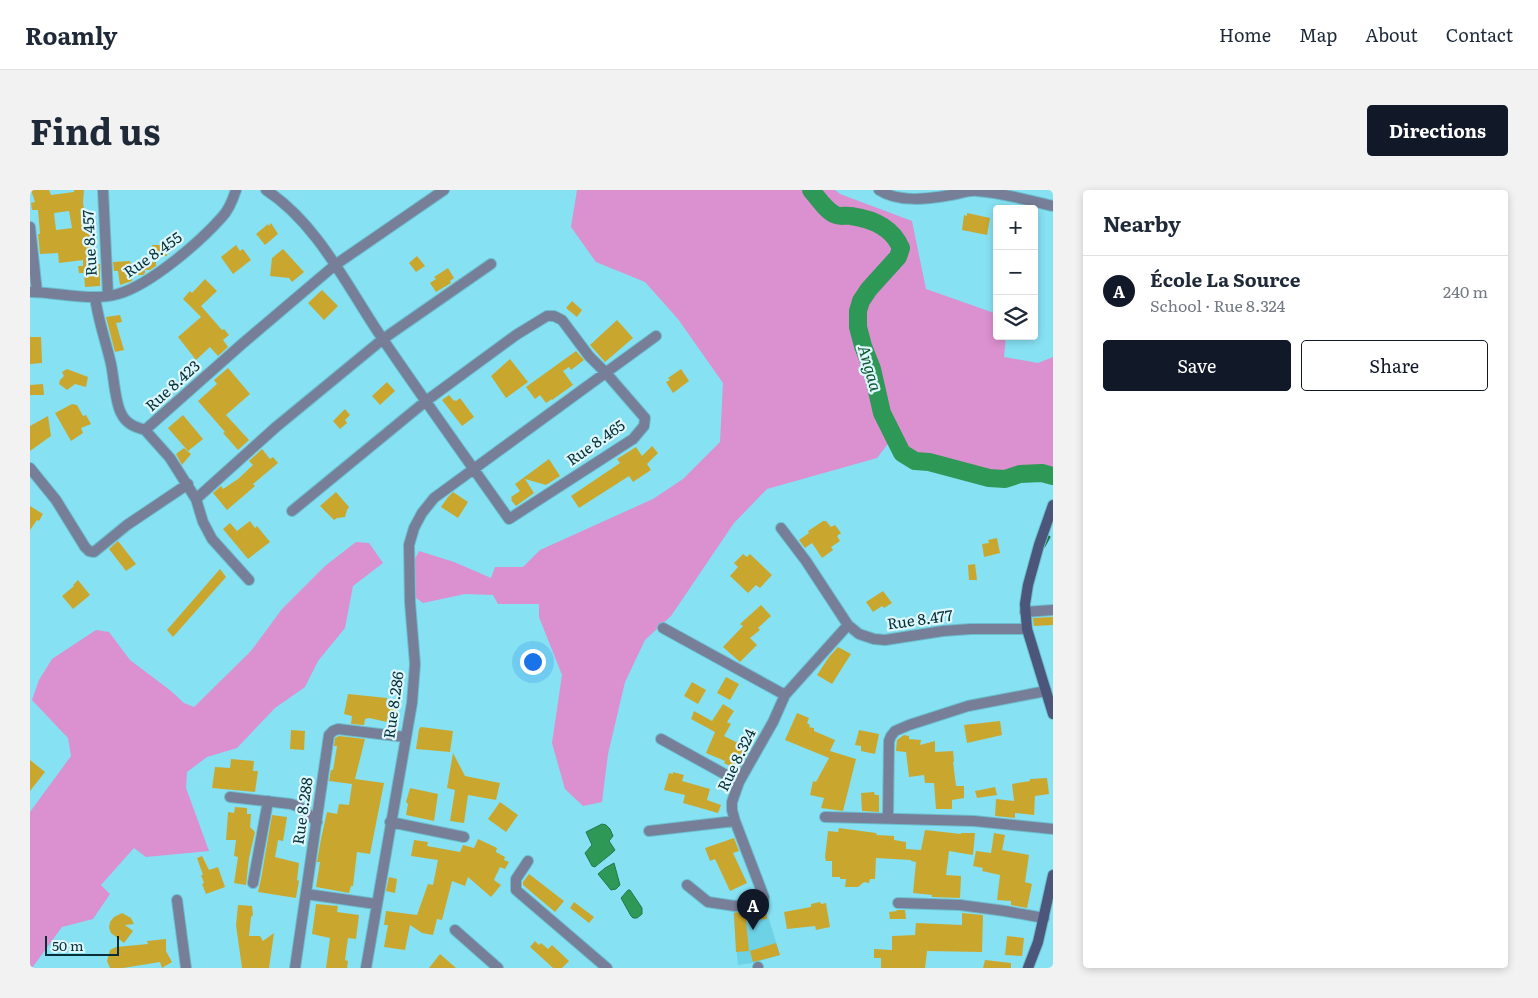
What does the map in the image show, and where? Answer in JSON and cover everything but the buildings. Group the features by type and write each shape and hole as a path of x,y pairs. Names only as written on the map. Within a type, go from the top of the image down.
{"street":[{"name":"Rue 8.457","path":"103,190 108,295"},
{"name":"Rue 8.455","path":"33,292 95,297 117,294 134,288 194,245 224,216 236,190"},
{"name":"Rue 8.465","path":"266,190 281,200 300,219 335,265 383,339 426,401 509,519 633,438 644,426 645,418 589,356 562,320 554,316 547,316 516,335 426,401"},
{"name":"Rue 8.423","path":"95,297 120,412 127,422 145,430 335,265 444,190"},
{"path":"879,190 890,196 901,198 950,196 975,191 1005,195 1053,206"},
{"path":"30,227 33,292"},
{"path":"196,499 276,427 383,339 491,264"},
{"name":"Rue 8.286","path":"366,968 412,703 415,664 410,602 409,545 414,528 422,513 434,498 656,336"},
{"path":"292,511 426,401"},
{"path":"145,430 170,458 188,484 212,539 248,580"},
{"path":"30,468 56,500 86,547 94,552 127,525 188,484"},
{"path":"1053,505 1049,533 1039,545 1028,585 1025,612 1027,629 1048,687 1053,714"},
{"name":"Rue 8.477","path":"781,528 806,561 848,625 859,634 884,640 962,629 1027,629"},
{"path":"1025,612 1053,610"},
{"name":"Rue 8.324","path":"687,885 708,902 735,906 762,902 764,897 732,810 732,802 739,782 773,722 785,695 848,625"},
{"path":"663,628 785,695"},
{"path":"888,818 888,741 895,732 909,725 968,706 1048,687"},
{"name":"Rue 8.288","path":"295,968 329,735 333,730 338,729 405,737"},
{"path":"661,738 739,782"},
{"path":"230,797 295,805 316,822"},
{"path":"253,883 268,801"},
{"path":"825,817 974,821 1053,829"},
{"path":"649,831 736,821"},
{"path":"390,822 464,837"},
{"path":"528,861 516,879 516,890 607,968"},
{"path":"1028,968 1051,899 1053,875"},
{"path":"306,894 376,904"},
{"path":"177,900 186,968"},
{"path":"898,903 960,905 1044,918"},
{"path":"454,930 498,968"}],"shaded area":[{"path":"577,190 835,190 840,194 912,221 926,289 993,313 993,340 1006,340 1004,357 1038,363 1053,357 1053,476 1042,473 1020,474 1005,479 989,478 929,462 915,461 902,453 894,436 877,458 767,489 734,523 671,616 645,640 625,682 608,754 602,802 583,806 565,789 552,743 562,675 539,617 539,604 498,604 493,595 465,594 423,603 416,598 415,559 419,551 454,562 491,578 495,567 523,567 540,550 653,499 683,479 720,442 723,383 678,319 645,282 596,262 571,227"},
{"path":"356,542 369,543 383,563 353,586 345,628 318,661 305,687 275,708 237,748 207,757 187,772 186,788 209,851 146,857 134,848 101,885 110,894 93,919 62,927 32,968 30,968 30,812 71,756 68,738 32,700 39,680 52,659 96,630 109,632 130,660 184,703 194,707 251,651 282,609 325,566"},
{"path":"602,824 610,829 613,836 609,841 615,850 595,867 592,866 585,853 592,845 586,832"},
{"path":"614,863 620,885 616,889 611,890 598,874"},
{"path":"630,890 642,908 642,914 637,918 631,916 621,898"},
{"path":"766,907 767,916 780,955 753,963 738,965 733,909"}],"waterway":[{"name":"Angaa","path":"811,190 832,213 839,216 859,217 881,225 887,229 901,248 898,257 869,289 861,301 858,311 858,327 872,369 882,413 902,453 915,461 929,462 989,478 1005,479 1020,474 1042,473 1053,476"},
{"path":"1044,546 1049,537"}],"place":[{"name":"École La Source","path":"753,930"}]}
